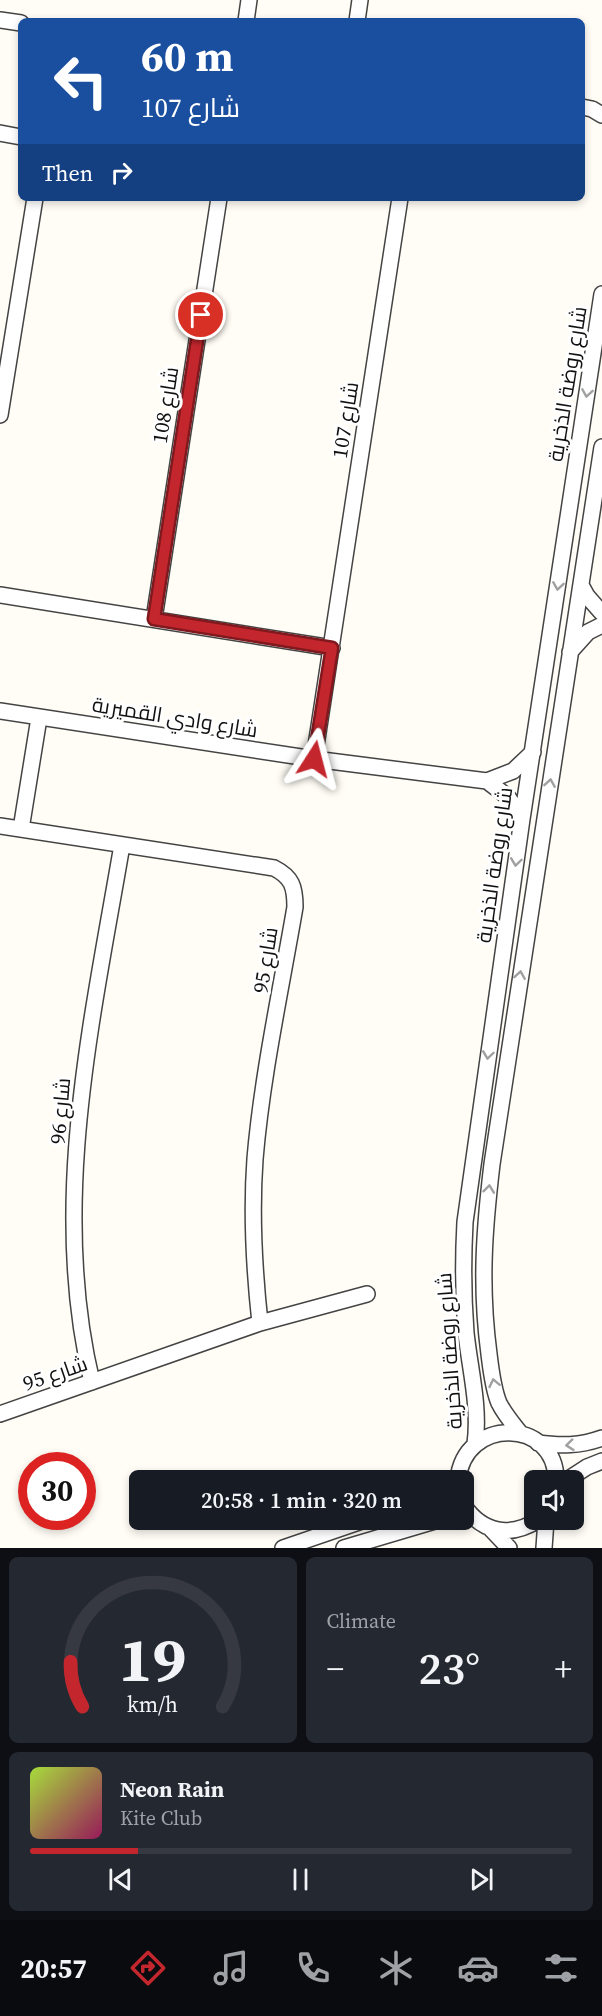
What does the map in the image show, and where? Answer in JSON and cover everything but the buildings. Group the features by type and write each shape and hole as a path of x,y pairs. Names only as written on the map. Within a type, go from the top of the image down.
{"street":[{"path":"246,18 249,0"},
{"path":"357,18 360,0"},
{"path":"0,20 18,23"},
{"path":"0,133 18,136"},
{"path":"0,415 5,343 34,201"},
{"name":"شارع 108","path":"154,619 219,201"},
{"name":"شارع 107","path":"314,759 400,201"},
{"name":"شارع روضة الذخرية","path":"475,1444 477,1412 466,1333 462,1278 465,1222 522,819 602,294"},
{"name":"شارع روضة الذخرية","path":"521,1434 498,1402 490,1365 482,1273 484,1225 602,447"},
{"path":"581,585 587,596 602,613"},
{"path":"0,595 332,648"},
{"path":"570,652 588,632 602,625"},
{"name":"شارع وادي القميرية","path":"0,711 314,759 487,781 513,771 533,752"},
{"path":"21,829 39,718"},
{"path":"487,781 508,797 522,819"},
{"name":"شارع 95","path":"0,826 274,868 291,880 295,892 295,906 255,1161 254,1257 260,1323"},
{"name":"شارع 96","path":"92,1382 86,1357 75,1279 74,1198 88,1041 122,845"},
{"name":"شارع 95","path":"0,1414 260,1323 368,1294"},
{"path":"459,1470 466,1453 475,1444 496,1433 521,1434 538,1443 559,1446 576,1445 602,1438"},
{"path":"538,1443 547,1453 554,1470"},
{"path":"582,1470 602,1461"},
{"path":"455,1470 460,1465"},
{"path":"474,1518 492,1529 509,1548"},
{"path":"492,1529 504,1531 524,1527"},
{"path":"283,1548 336,1530"},
{"path":"344,1548 398,1530"},
{"path":"544,1548 545,1530"}],"route":[{"path":"201,315 154,619 332,648 314,759"}]}
